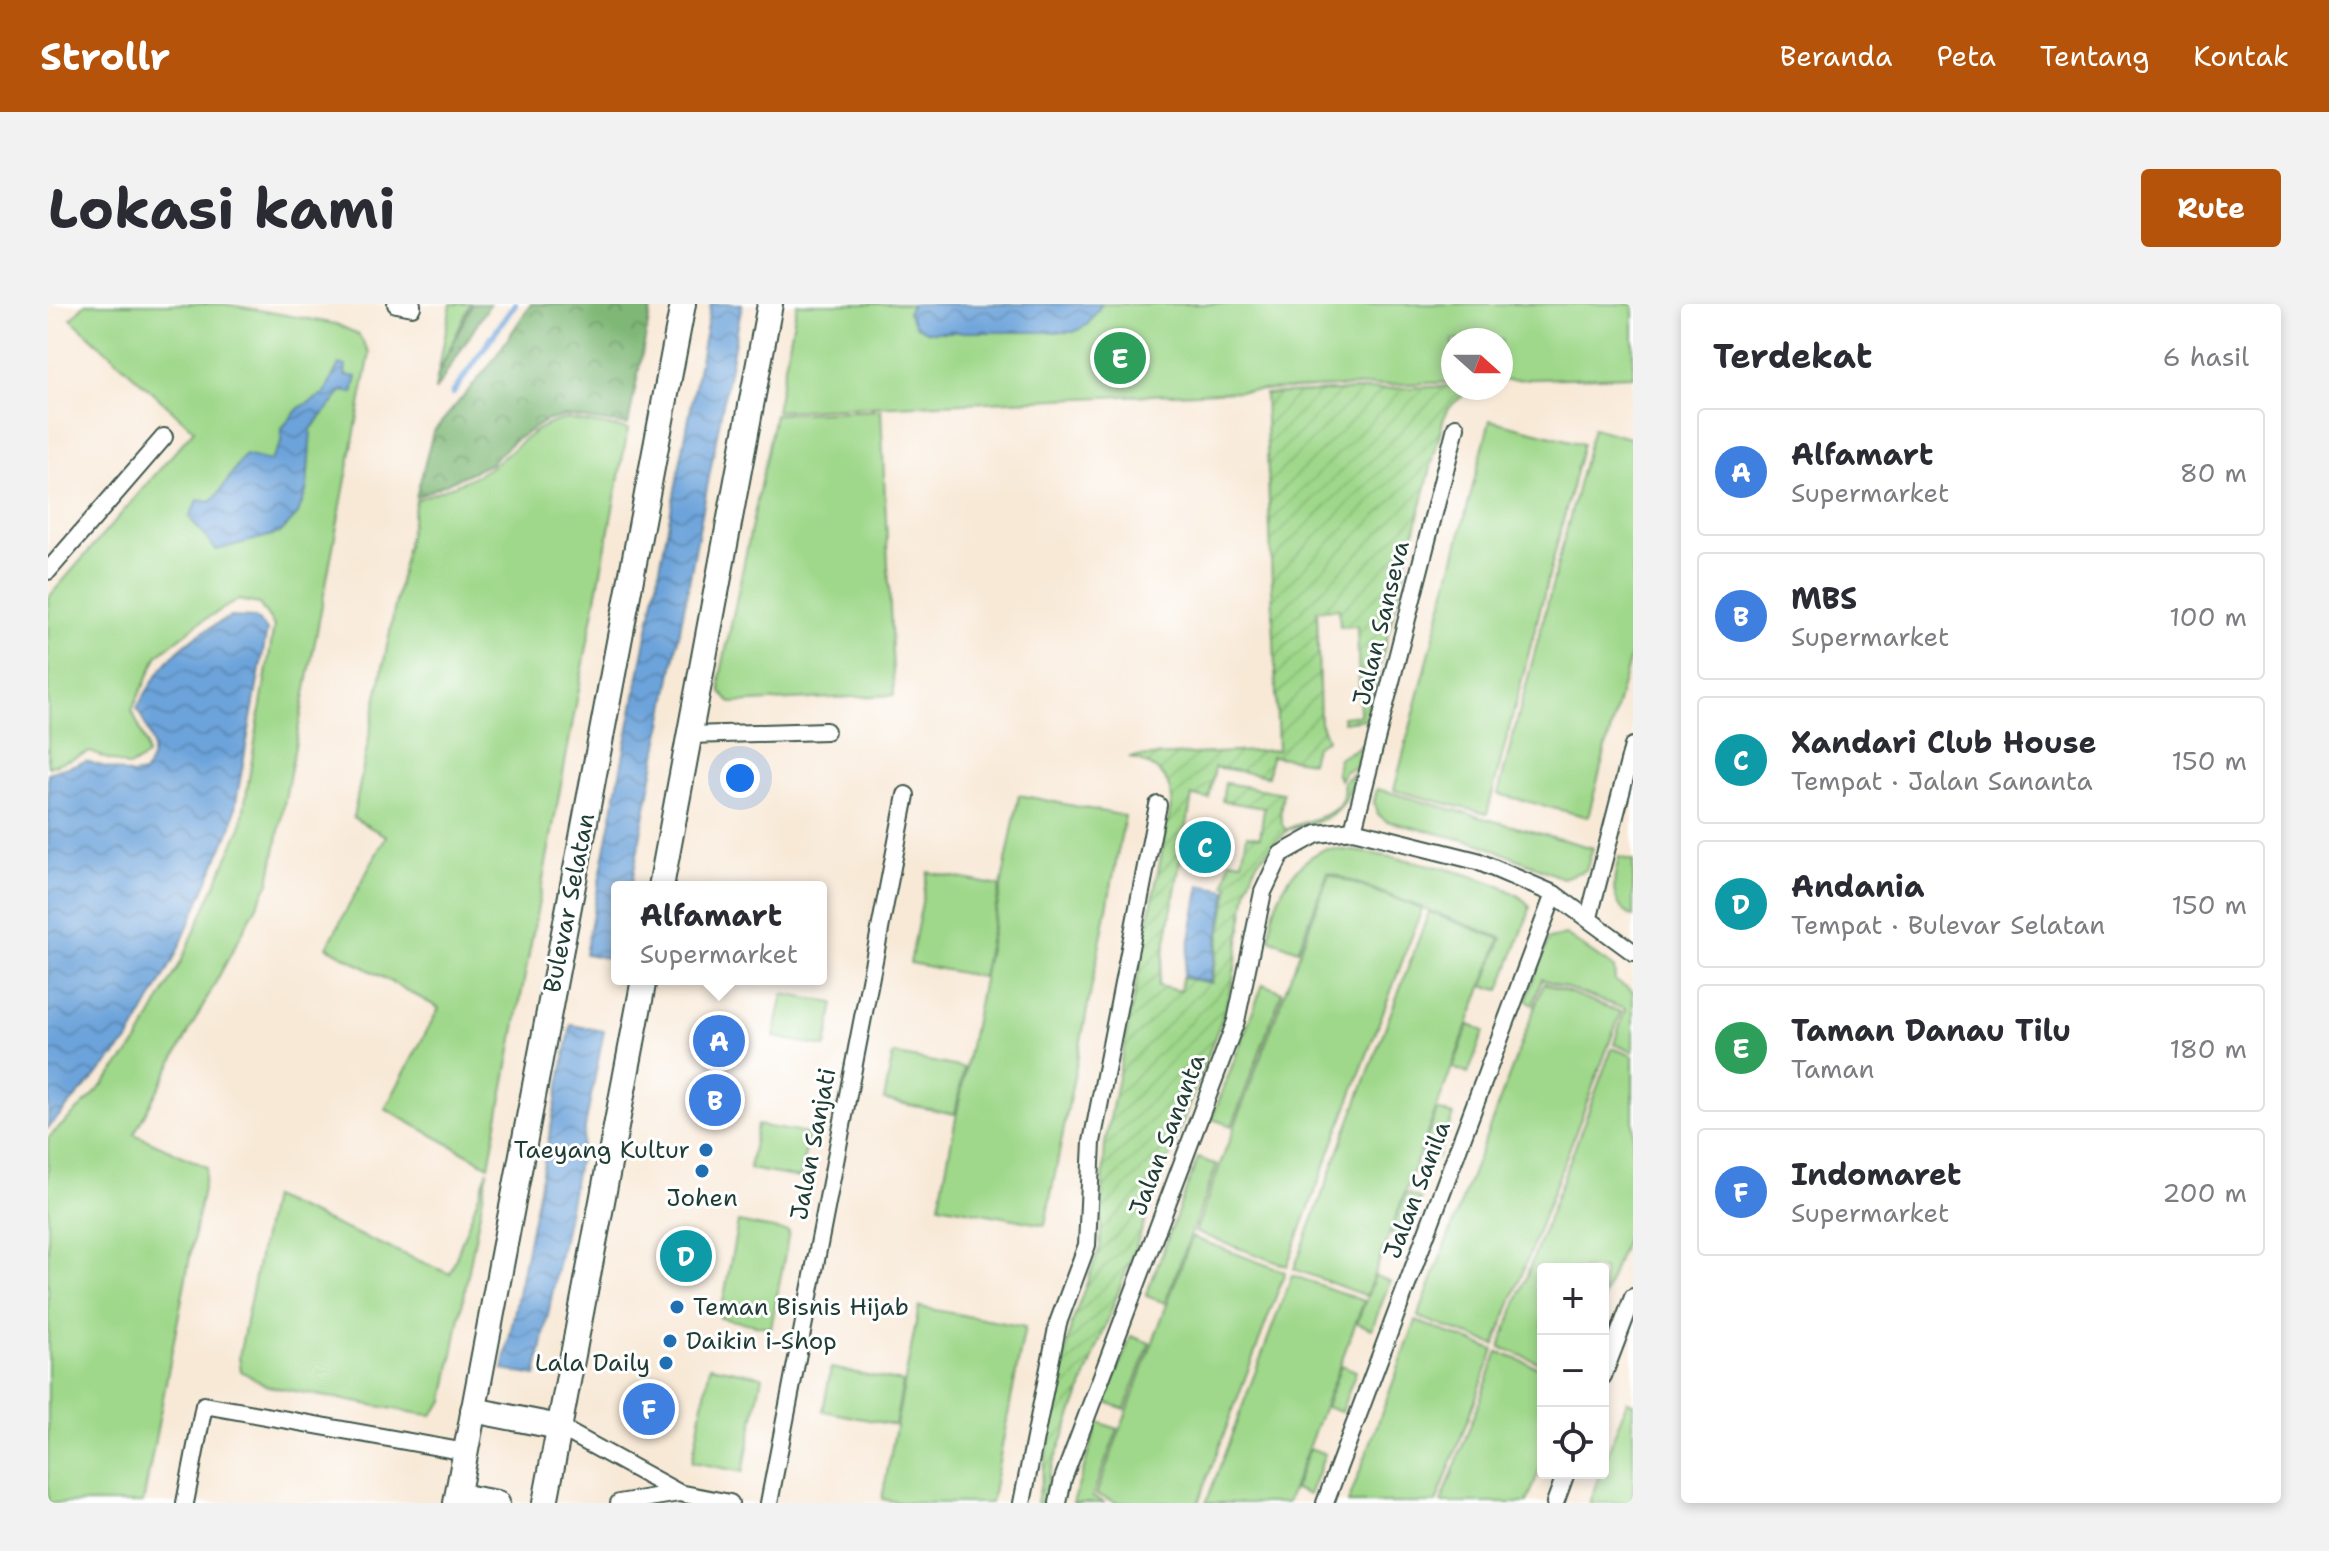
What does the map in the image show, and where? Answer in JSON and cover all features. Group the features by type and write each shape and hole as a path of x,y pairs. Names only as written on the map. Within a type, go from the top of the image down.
{"main road":[{"name":"Bulevar Selatan","path":"457,1499 683,304"},
{"path":"662,881 770,304"},
{"path":"545,1503 643,985"},
{"path":"473,1410 559,1427"},
{"path":"457,1499 497,1503"}],"street":[{"name":"Jalan Sanseva","path":"1353,830 1456,427"},
{"path":"48,571 164,437"},
{"path":"689,735 826,731"},
{"path":"1589,917 1633,746"},
{"name":"Jalan Sanjati","path":"769,1503 906,795"},
{"name":"Jalan Sananta","path":"1022,1503 1058,1323 1087,1245 1092,1142 1158,805"},
{"path":"1353,830 1477,861 1554,894 1633,952"},
{"name":"Jalan Sananta","path":"1058,1503 1063,1479 1236,1021 1263,892 1281,854 1317,834 1353,830"},
{"name":"Jalan Sanila","path":"1325,1503 1554,894"},
{"path":"1609,1360 1633,1297"},
{"path":"185,1503 204,1405 466,1452"},
{"path":"559,1427 679,1493 730,1503"},
{"path":"1555,1503 1564,1479"},
{"path":"619,1503 679,1493"}],"green space":[{"path":"85,304 225,304 336,324 358,334 370,353 269,883 134,1134 207,1167 143,1503 48,1503 48,1138 93,1096 135,1046 181,962 241,827 274,626 259,604 238,600 197,624 158,655 132,710 146,744 147,756 129,767 90,752 48,767 48,598 194,430 71,319"},
{"path":"451,304 470,304 438,374"},
{"path":"472,304 490,304 435,391 437,377"},
{"path":"531,304 652,304 628,425 565,416 545,421 512,442 490,464 416,497 433,432 489,366"},
{"path":"797,304 1633,304 1633,376 1513,380 1513,328 1441,328 1441,383 776,411"},
{"path":"1441,387 1441,400 1458,400 1447,409 1443,421 1366,719 1343,722 1342,717 1360,715 1357,626 1340,627 1339,609 1317,610 1320,722 1327,739 1315,747 1311,762 1271,756 1268,776 1215,767 1209,799 1192,796 1158,986 1180,991 1182,978 1212,983 1229,886 1225,885 1230,860 1242,862 1247,835 1260,837 1264,808 1222,801 1225,783 1283,793 1281,818 1287,831 1257,862 1248,885 1233,980 1222,1018 1049,1475 1044,1503 1037,1503 1071,1326 1100,1247 1105,1144 1172,800 1167,783 1158,771 1129,757 1278,750 1265,394"},
{"path":"881,410 894,695 731,703 721,693 720,678 775,414"},
{"path":"566,419 628,429 489,1166 385,1109 439,1008 327,947 386,836 353,818 416,500 465,481 502,459 534,432"},
{"path":"1490,420 1583,444 1487,814 1394,790"},
{"path":"1593,428 1633,439 1633,645 1588,817 1498,794"},
{"path":"1361,746 1356,767 1345,771 1340,780 1336,773 1339,758"},
{"path":"1354,772 1346,798 1332,814 1286,830 1334,810 1343,794 1343,782"},
{"path":"1377,789 1593,848 1586,870 1563,878 1481,844 1387,821 1377,814 1374,802"},
{"path":"1019,795 1125,816 1045,1225 939,1205"},
{"path":"1325,849 1435,866 1495,884 1517,895 1530,907 1500,990 1484,986 1502,938 1328,872 1298,950 1270,939 1274,911 1292,874"},
{"path":"1619,857 1633,861 1633,917 1619,905 1614,891"},
{"path":"928,872 1000,886 982,977 910,963"},
{"path":"1329,874 1422,909 1287,1266 1195,1232"},
{"path":"1429,912 1500,939 1366,1296 1294,1269"},
{"path":"1566,935 1614,968 1615,981 1633,992 1633,1052 1614,1044 1625,1009 1542,979 1533,1004 1526,1000 1549,939"},
{"path":"1544,983 1621,1012 1495,1345 1418,1317"},
{"path":"1263,984 1282,992 1232,1126 1212,1119"},
{"path":"783,994 834,1003 826,1047 774,1037"},
{"path":"1469,1025 1484,1031 1468,1074 1453,1068"},
{"path":"1612,1048 1633,1056 1633,1220 1609,1284 1609,1263 1537,1263 1537,1362 1500,1347"},
{"path":"893,1054 964,1068 955,1114 884,1100"},
{"path":"1437,1110 1453,1115 1437,1157 1422,1152"},
{"path":"757,1125 809,1134 800,1178 749,1169"},
{"path":"1198,1158 1217,1165 1165,1303 1146,1296"},
{"path":"488,1170 444,1401 432,1415 267,1386 241,1371 239,1356 271,1197 450,1274"},
{"path":"1406,1193 1421,1199 1405,1240 1390,1234"},
{"path":"738,1222 789,1232 771,1328 720,1318"},
{"path":"1192,1237 1285,1272 1198,1503 1118,1503 1096,1495"},
{"path":"1292,1275 1364,1301 1287,1503 1206,1503"},
{"path":"1375,1276 1390,1281 1372,1329 1357,1323"},
{"path":"919,1307 1025,1327 991,1503 903,1503 882,1499"},
{"path":"1416,1321 1494,1350 1436,1503 1348,1503"},
{"path":"1131,1336 1150,1343 1125,1409 1106,1402"},
{"path":"1498,1352 1537,1367 1537,1476 1527,1503 1441,1503"},
{"path":"1341,1365 1356,1371 1341,1412 1326,1407"},
{"path":"710,1366 762,1376 743,1472 692,1462"},
{"path":"831,1368 903,1382 895,1425 823,1411"},
{"path":"1627,1401 1633,1403 1633,1503 1589,1503 1598,1479 1609,1479 1609,1449"},
{"path":"1098,1422 1118,1429 1092,1497 1105,1503 1073,1503"},
{"path":"1310,1448 1325,1454 1309,1495 1294,1489"}],"water":[{"path":"711,304 742,304 632,881 611,881 611,959 585,954"},
{"path":"911,304 1102,304 1087,325 1074,332 928,332 915,325 908,312"},
{"path":"339,364 346,366 345,375 357,377 353,393 343,391 311,429 307,489 298,514 280,533 216,550 189,517 198,500 211,502 245,455 270,461 281,443 282,428 299,408 324,394"},
{"path":"230,617 255,618 267,630 232,825 174,959 128,1041 48,1128 48,773 86,761 132,775 144,773 152,756 152,748 149,733 137,708 156,676 174,654"},
{"path":"1200,885 1227,890 1210,982 1183,977"},
{"path":"571,1025 604,1031 536,1376 503,1370"}],"waterway":[{"path":"453,393 515,304"}],"place":[{"name":"Taman Danau Tilu","path":"1120,358"},
{"name":"Xandari Club House","path":"1205,847"},
{"name":"Alfamart","path":"719,1041"},
{"name":"MBS","path":"715,1100"},
{"name":"Taeyang Kultur","path":"706,1150"},
{"name":"Johen","path":"702,1171"},
{"name":"Andania","path":"686,1256"},
{"name":"Teman Bisnis Hijab","path":"677,1307"},
{"name":"Daikin i-Shop","path":"670,1341"},
{"name":"Lala Daily","path":"666,1363"},
{"name":"Indomaret","path":"649,1409"}]}
